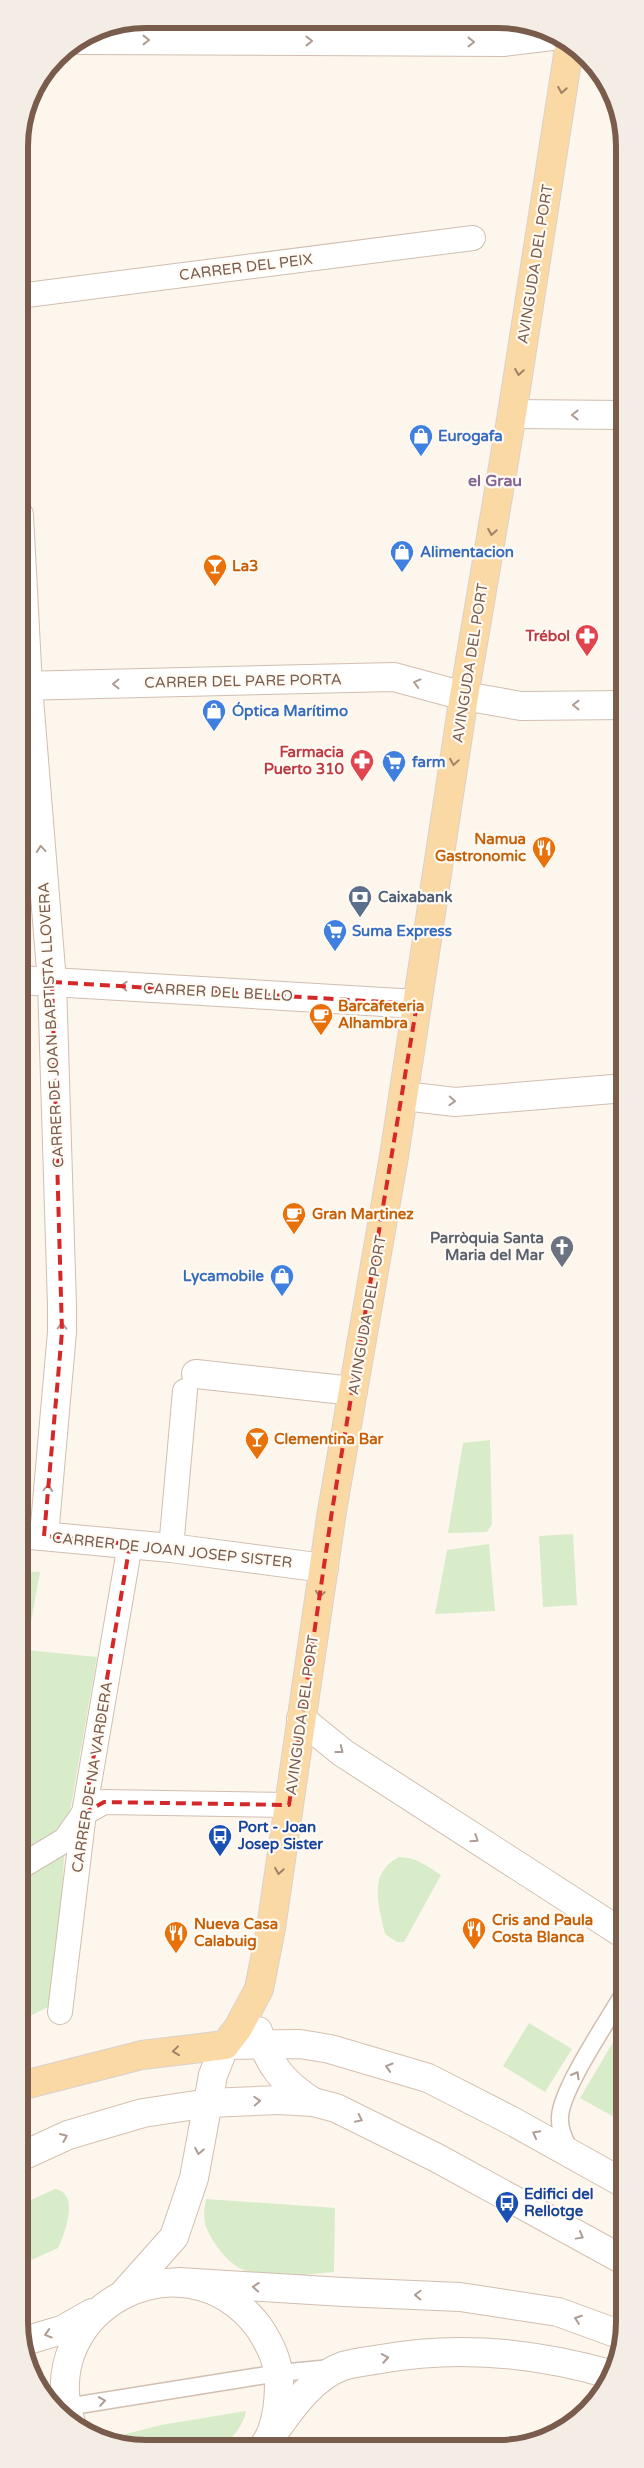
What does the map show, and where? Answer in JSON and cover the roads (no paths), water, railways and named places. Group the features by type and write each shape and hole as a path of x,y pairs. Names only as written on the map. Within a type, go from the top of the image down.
{"main road":[{"name":"AVINGUDA DEL PORT","path":"225,2045 238,2028 259,1989 271,1928 324,1568 404,1096 464,696 512,414 569,51"},
{"path":"28,2084 142,2055 225,2045"}],"street":[{"path":"92,40 503,42 544,37"},
{"name":"CARRER DEL PEIX","path":"28,295 473,238"},
{"path":"512,414 616,415"},
{"name":"CARRER DEL PARE PORTA","path":"28,686 394,677 464,696 522,706 616,705"},
{"name":"CARRER DE JOAN BAPTISTA LLOVERA","path":"28,728 52,982 62,1332 32,1535"},
{"name":"CARRER DEL BELLO","path":"28,981 418,1004"},
{"path":"404,1096 455,1102 616,1089"},
{"path":"171,1548 190,1383 353,1391"},
{"name":"CARRER DE JOAN JOSEP SISTER","path":"32,1535 171,1548 324,1568"},
{"name":"CARRER DE NA VARDERA","path":"60,2012 84,1813 130,1544"},
{"path":"301,1719 343,1753 616,1929"},
{"path":"28,1862 65,1840 84,1813 104,1802 289,1805"},
{"path":"259,1989 255,2023 262,2044 277,2071 293,2089 313,2102"},
{"path":"225,2045 300,2044 330,2049 428,2078 616,2179"},
{"name":"AVINGUDA DEL PORT","path":"64,2407 66,2369 79,2334 174,2237 194,2178 213,2074 225,2045"},
{"path":"28,2153 68,2135 143,2112 209,2104 279,2100 313,2102 336,2108 437,2158 616,2256"},
{"path":"179,2282 214,2291 245,2310 267,2339 279,2373 279,2410 267,2440"},
{"path":"29,2340 62,2330 114,2300 151,2284 179,2282 460,2297 558,2312 616,2333"},
{"path":"269,2440 293,2406 313,2385 342,2366 415,2353 466,2351 533,2357 605,2373"}],"lane":[{"path":"571,2153 563,2136 560,2117 564,2096 616,2006"},
{"path":"69,2412 279,2373 342,2366"}],"place":[{"name":"Eurogafa","path":"421,457"},
{"name":"Alimentacion","path":"402,573"},
{"name":"La3","path":"215,587"},
{"name":"Trébol","path":"587,657"},
{"name":"Óptica Marítimo","path":"214,732"},
{"name":"Farmacia Puerto 310","path":"362,782"},
{"name":"farm","path":"394,783"},
{"name":"Namua Gastronomic","path":"544,869"},
{"name":"Caixabank","path":"360,918"},
{"name":"Suma Express","path":"335,952"},
{"name":"Barcafeteria Alhambra","path":"321,1036"},
{"name":"Gran Martinez","path":"294,1235"},
{"name":"Parròquia Santa Maria del Mar","path":"562,1268"},
{"name":"Lycamobile","path":"282,1297"},
{"name":"Clementina Bar","path":"257,1460"},
{"name":"Port - Joan Josep Sister","path":"220,1857"},
{"name":"Cris and Paula Costa Blanca","path":"474,1950"},
{"name":"Nueva Casa Calabuig","path":"176,1954"},
{"name":"Edifici del Rellotge","path":"507,2224"}],"district":[{"name":"el Grau","path":"495,480"}]}
